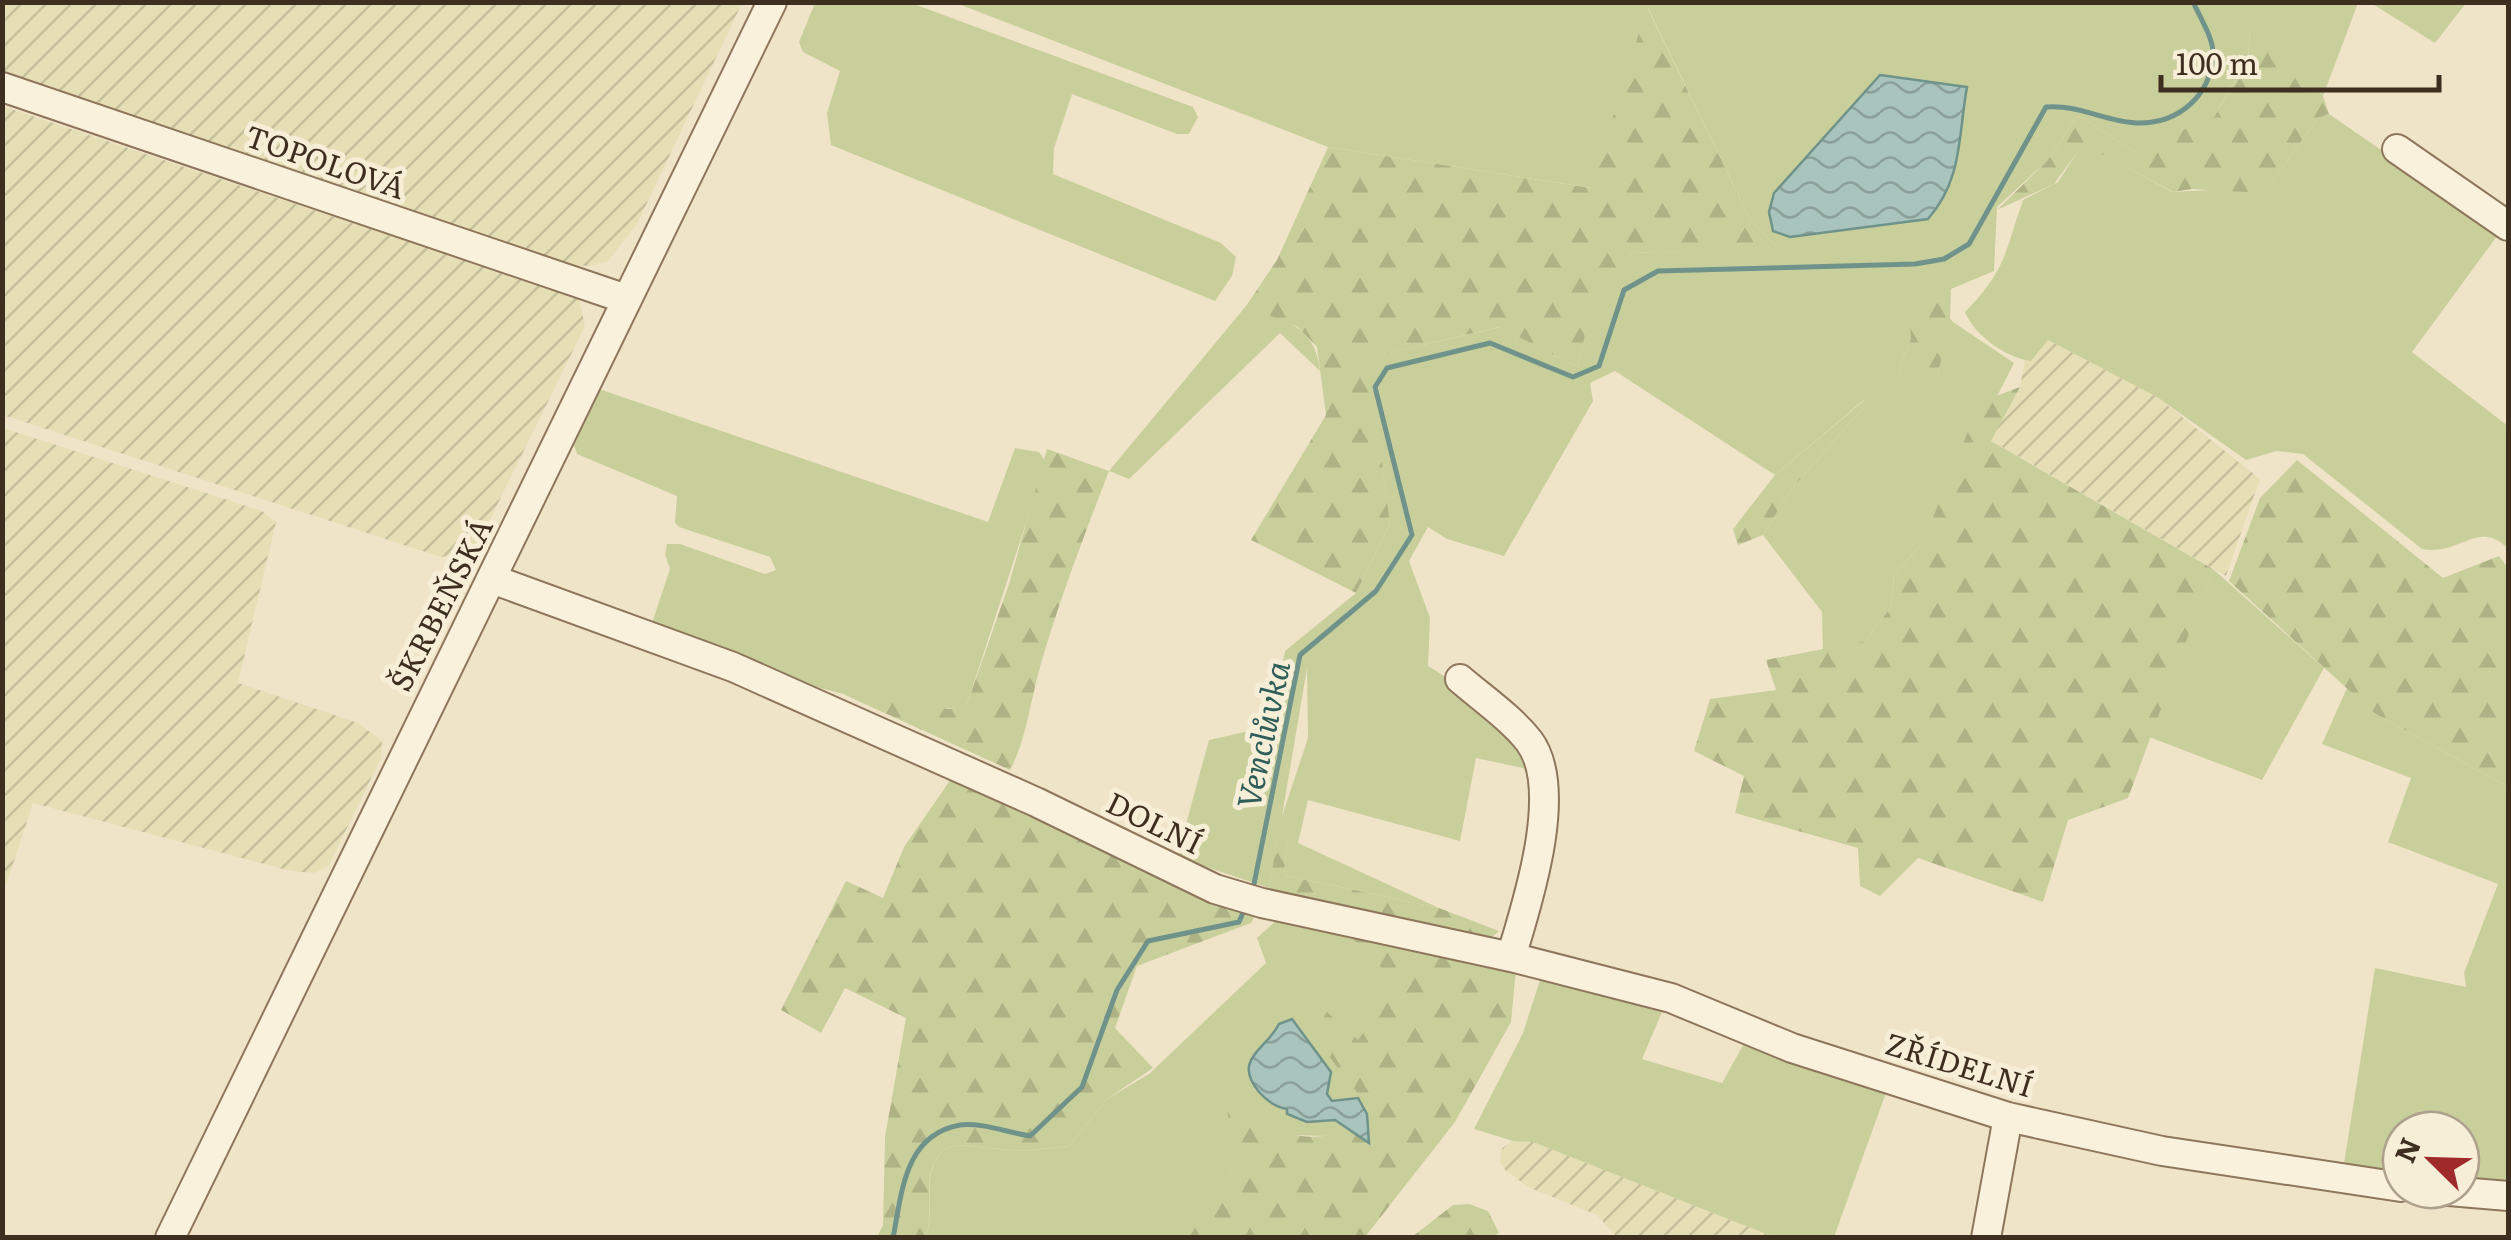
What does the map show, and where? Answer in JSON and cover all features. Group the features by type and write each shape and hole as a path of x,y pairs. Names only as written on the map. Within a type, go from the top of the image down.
{"street":[{"name":"ŠKRBEŇSKÁ","path":"170,1238 772,2"},
{"name":"TOPOLOVÁ","path":"2,87 626,299"},
{"path":"2397,149 2508,226"},
{"name":"DOLNÍ","path":"492,579 733,667 1036,802 1187,877 1250,899 1511,957"},
{"path":"1460,679 1528,740 1540,760 1544,781 1531,892 1511,957"},
{"name":"ZŘÍDELNÍ","path":"1511,957 1670,998 1792,1048 2008,1117 2162,1152 2381,1184"},
{"path":"1986,1238 2008,1117"},
{"path":"2481,1194 2508,1196"}],"shaded area":[{"path":"2,3 742,3 637,224 608,261 591,266 567,265 3,82"},
{"path":"2,106 579,299 585,326 477,546 469,552 441,557 3,415"},
{"path":"2048,340 2157,397 2260,479 2226,576 1990,440 2020,387 2025,360 2031,360"},
{"path":"3,428 262,511 276,522 238,683 358,723 382,741 381,758 329,865 314,873 291,871 33,803 3,895"},
{"path":"1513,1141 1533,1142 1774,1237 1617,1237 1597,1215 1530,1188 1506,1171 1500,1162 1502,1148"}],"green space":[{"path":"815,3 911,3 1193,107 1198,117 1189,134 1177,134 1072,94 1054,148 1053,174 1221,243 1236,257 1232,276 1215,301 831,145 827,113 840,71 803,52 799,42"},
{"path":"956,3 2358,3 2323,96 2250,28 2248,58 2212,120 2133,151 2078,115 2047,161 1997,207 1994,271 1951,289 1950,320 2014,363 1923,542 1894,575 1891,607 1865,641 1823,651 1822,612 1763,535 1790,491 1862,409 1864,400 1775,475 1615,371 1590,383 1593,401 1504,556 1447,539 1428,527 1409,561 1430,618 1428,666 1491,715 1517,746 1535,780 1523,768 1476,758 1460,841 1308,800 1298,843 1439,908 1284,875 1287,842 1280,828 1269,888 1177,857 1209,740 1271,726 1285,651 1356,593 1390,523 1367,358 1500,327 1578,367 1592,297 1632,253 1777,247 1751,221 1648,8 1592,188 1328,147","holes":["1911,338 1942,358 1937,376 1898,372","1307,668 1308,738 1282,816"]},
{"path":"2371,3 2466,3 2435,43"},
{"path":"1647,7 1751,221 1778,248 1632,253 1593,297 1578,367 1499,327 1368,358 1390,523 1356,593 1251,540 1326,415 1317,347 1298,327 1246,306 1277,260 1328,147 1591,188"},
{"path":"2250,27 2323,96 2329,114 2318,118 2268,187 2247,192 2173,192 2083,144 2054,184 1997,210 2047,161 2078,115 2133,151 2214,117 2248,58"},
{"path":"2329,114 2500,232 2412,352 2508,426 2508,549 2498,540 2479,537 2448,548 2422,549 2303,454 2276,451 2246,460 2157,397 2048,340 2031,361 2002,350 1983,337 1965,312 1997,272 2023,200 2058,182 2083,143 2172,192 2268,187 2318,118"},
{"path":"1908,293 1931,294 1952,321 1953,345 1942,358 1937,376 1923,384 1898,372 1911,338"},
{"path":"1246,306 1296,326 1312,343 1320,371 1280,333 1129,479 1109,471"},
{"path":"2020,387 1991,441 2213,569 2128,798 2068,820 2043,902 1918,858 1880,896 1860,886 1858,848 1735,813 1744,776 1694,751 1710,699 1776,690 1766,660 1865,641 1891,607 1894,575 1923,542 1980,402"},
{"path":"602,390 988,522 1015,448 1039,452 1046,462 967,704 940,709 858,698 760,670 651,626 670,569 665,554 667,544 680,544 765,574 776,570 770,557 679,527 675,523 677,496 577,454 573,442 596,392"},
{"path":"1866,399 1862,409 1790,491 1763,535 1738,545 1733,529 1775,475"},
{"path":"1047,449 1109,471 1055,618 1010,770 843,694 949,709 967,704 1009,584"},
{"path":"2297,460 2443,578 2499,556 2508,568 2508,787 2374,713 2229,581 2260,498"},
{"path":"2213,569 2324,668 2262,780 2149,737"},
{"path":"2347,688 2374,713 2508,787 2508,1190 2481,1188 2481,1110 2381,1110 2381,1177 2343,1170 2375,968 2466,987 2464,973 2498,884 2388,842 2411,778 2322,744"},
{"path":"953,776 1259,909 1251,923 1137,966 1115,1028 1153,1068 1107,1099 1069,1146 1021,1151 957,1145 944,1150 932,1169 926,1237 877,1237 883,1225 885,1137 906,1018 845,988 821,1033 781,1010 846,881 883,898 904,847"},
{"path":"1280,826 1287,842 1284,875 1439,908 1499,931 1475,952 1516,969 1511,1022 1455,1122 1365,1237 1168,1238 1233,1172 1227,1103 1268,1125 1300,1136 1333,1134 1378,1120 1298,1016 1306,993 1358,1040 1398,985 1345,931 1272,893 1269,888"},
{"path":"1280,917 1345,931 1399,985 1358,1041 1307,994 1379,1120 1332,1136 1285,1135 1233,1172 1171,1237 926,1238 932,1169 944,1150 957,1145 1021,1151 1069,1146 1107,1099 1149,1074 1266,963 1257,938"},
{"path":"1541,977 1665,1005 1642,1059 1722,1083 1747,1038 1888,1087 1834,1237 1774,1237 1533,1142 1513,1141 1474,1129 1523,1033"},
{"path":"1469,1204 1488,1211 1499,1233 1493,1237 1412,1237 1453,1205"}],"water":[{"path":"1880,75 1967,87 1953,173 1939,204 1928,219 1790,237 1773,231 1769,212 1774,193"},
{"path":"1292,1019 1331,1072 1327,1094 1332,1101 1358,1098 1367,1114 1369,1143 1335,1120 1307,1122 1287,1114 1287,1109 1268,1100 1252,1081 1249,1071 1254,1056 1279,1024"}],"waterway":[{"name":"Venclůvka","path":"1253,889 1300,655 1376,591 1412,535 1375,387 1387,368 1490,343 1573,377 1599,366 1624,290 1658,271 1915,264 1944,259 1969,244 2046,107 2069,108 2114,120 2152,122 2179,112 2200,94 2207,82 2213,53 2209,34 2193,2"},
{"name":"Venclůvka","path":"893,1238 903,1185 917,1153 927,1141 941,1131 968,1124 1030,1136 1082,1087 1117,990 1148,941 1239,922 1245,908"}]}
